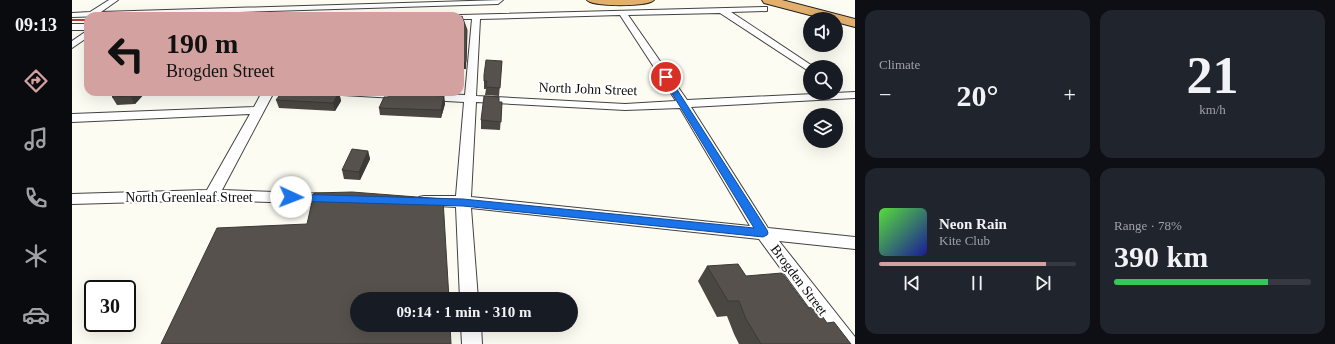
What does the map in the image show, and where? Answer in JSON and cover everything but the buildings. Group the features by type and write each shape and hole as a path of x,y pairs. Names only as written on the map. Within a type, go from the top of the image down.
{"highway":[{"path":"593,0 624,2 648,0"},
{"path":"800,0 855,14"},
{"path":"766,5 855,23"}],"street":[{"path":"95,12 114,0"},
{"path":"316,12 322,0"},
{"path":"167,12 499,1"},
{"path":"464,17 722,10 766,5"},
{"path":"722,10 803,65"},
{"name":"Brogden Street","path":"623,13 683,103 763,233 848,344"},
{"path":"72,15 84,14"},
{"path":"469,292 463,202 476,17"},
{"path":"72,27 84,27"},
{"path":"72,45 84,36"},
{"name":"North John Street","path":"428,96 625,107 851,95"},
{"path":"212,195 266,96"},
{"path":"72,118 258,110"},
{"name":"North Greenleaf Street","path":"72,199 212,195 346,199"},
{"path":"408,201 463,202 855,243"},
{"path":"471,332 472,344"}],"railway":[{"path":"72,20 84,20"}],"route":[{"path":"291,197 463,202 763,233 666,77"}]}
